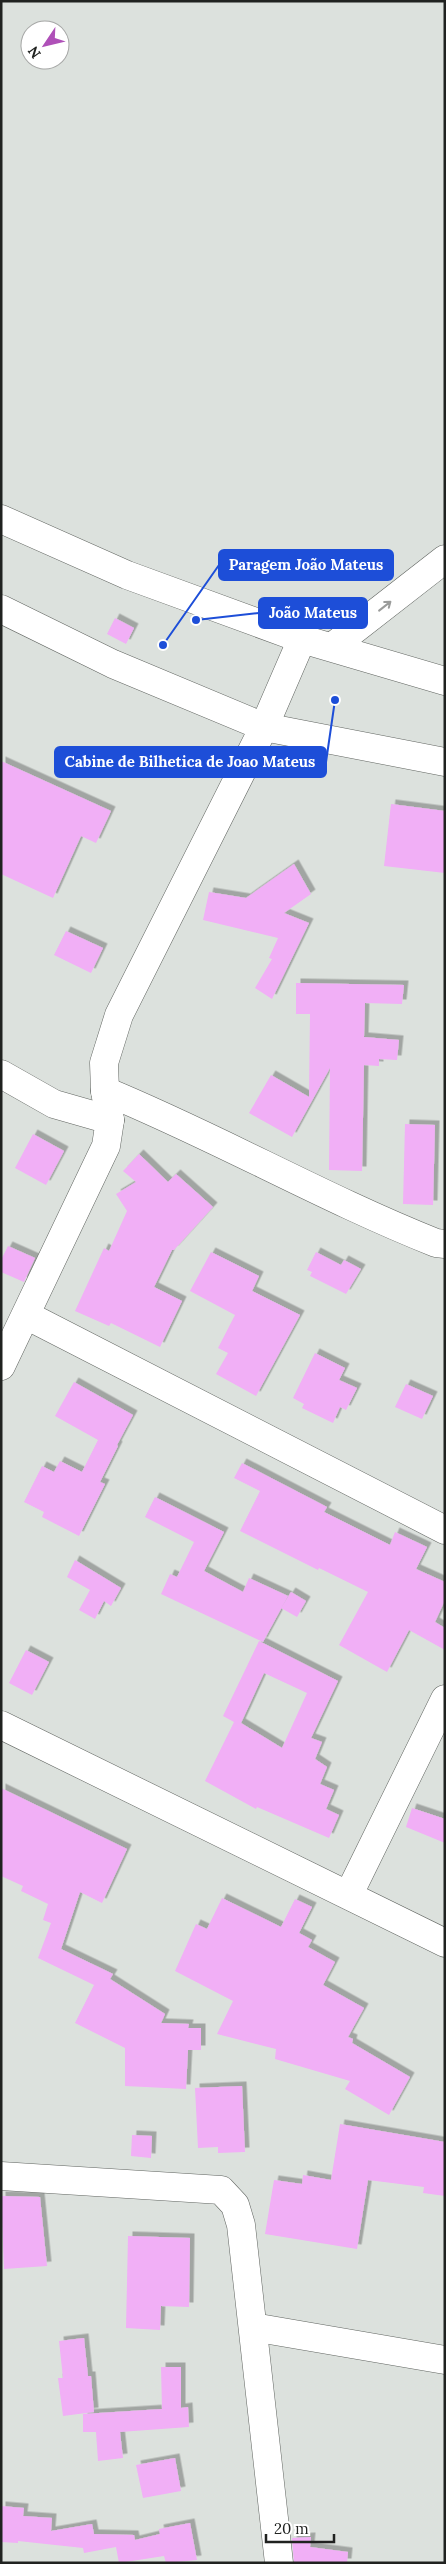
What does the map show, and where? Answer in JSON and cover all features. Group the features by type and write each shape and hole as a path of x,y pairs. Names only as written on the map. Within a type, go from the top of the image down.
{"street":[{"path":"1,519 127,575 302,639 445,681"},
{"path":"332,647 445,560"},
{"path":"1,609 113,664 264,727 445,762"},
{"path":"1,1366 106,1146 110,1120 105,1091 104,1063 119,1015 264,727 302,639"},
{"path":"1,1074 54,1104 110,1120"},
{"path":"105,1091 163,1115 384,1222 436,1243 445,1244"},
{"path":"26,1315 445,1530"},
{"path":"349,1894 445,1699"},
{"path":"1,1725 349,1894 445,1943"},
{"path":"1,2176 221,2190 235,2205 241,2225 279,2563"},
{"path":"253,2327 445,2360"}],"building":[{"path":"115,618 134,628 126,644 107,634"},
{"path":"1,761 111,811 96,843 81,836 53,898 1,874"},
{"path":"391,804 445,811 445,873 384,866"},
{"path":"294,864 311,894 284,913 309,923 272,999 255,988 272,959 269,958 278,938 203,920 209,892 246,898"},
{"path":"66,931 103,948 91,973 54,955"},
{"path":"296,983 404,985 402,1004 365,1003 364,1037 399,1040 397,1060 379,1059 379,1066 364,1065 362,1171 329,1170 330,1068 292,1137 249,1113 271,1075 309,1097 310,1014 296,1014"},
{"path":"405,1124 435,1125 433,1205 403,1204"},
{"path":"33,1134 64,1151 46,1185 15,1168"},
{"path":"139,1154 168,1182 176,1174 213,1207 172,1250 154,1287 182,1301 160,1347 111,1323 109,1326 75,1311 104,1248 109,1251 127,1211 116,1194 136,1182 123,1171"},
{"path":"8,1246 35,1258 24,1282 1,1272 1,1260"},
{"path":"211,1252 259,1276 252,1291 300,1315 256,1396 216,1374 228,1353 218,1348 235,1315 190,1291"},
{"path":"316,1252 341,1265 344,1260 361,1269 346,1294 310,1276 312,1272 307,1270"},
{"path":"315,1353 345,1368 339,1380 357,1388 346,1410 340,1407 333,1423 302,1408 304,1404 293,1398"},
{"path":"74,1382 133,1415 100,1482 105,1484 79,1536 42,1517 44,1512 24,1502 42,1466 54,1472 60,1461 82,1472 98,1440 55,1416"},
{"path":"406,1384 433,1396 422,1419 395,1407"},
{"path":"242,1463 327,1507 324,1512 390,1545 395,1532 427,1547 416,1569 445,1582 445,1600 435,1622 445,1628 445,1650 409,1630 387,1672 339,1645 368,1592 319,1568 318,1570 240,1531 260,1491 234,1478"},
{"path":"155,1497 224,1532 204,1571 243,1592 249,1578 288,1596 263,1642 161,1594 170,1574 177,1577 194,1542 145,1517"},
{"path":"75,1560 121,1588 111,1606 104,1601 95,1619 79,1610 90,1590 67,1577"},
{"path":"291,1592 306,1601 297,1617 281,1608"},
{"path":"259,1641 338,1681 311,1738 322,1742 315,1759 327,1767 320,1784 334,1790 326,1809 339,1815 329,1838 257,1807 256,1809 205,1781 234,1722 223,1716","holes":["264,1673 307,1693 282,1748 241,1723"]},
{"path":"26,1650 49,1662 32,1695 9,1683"},
{"path":"1,1788 127,1849 102,1903 80,1892 61,1949 113,1974 110,1979 165,2014 161,2023 189,2024 188,2028 201,2028 201,2050 188,2050 186,2089 125,2086 125,2048 75,2023 94,1985 38,1958 51,1923 43,1920 48,1904 21,1891 23,1886 1,1876"},
{"path":"412,1808 445,1819 445,1843 406,1827"},
{"path":"222,1898 281,1927 295,1899 312,1907 299,1933 312,1940 308,1947 335,1962 323,1985 364,2008 348,2037 353,2039 352,2043 410,2077 389,2115 345,2089 350,2081 275,2059 276,2049 217,2034 233,2001 175,1971 196,1924 207,1929"},
{"path":"242,2086 245,2152 218,2153 218,2147 198,2148 195,2088"},
{"path":"340,2124 445,2142 445,2196 423,2193 424,2187 368,2180 357,2249 265,2234 274,2180 302,2184 303,2175 331,2180"},
{"path":"132,2135 152,2136 151,2158 131,2156"},
{"path":"1,2196 40,2197 47,2266 4,2269"},
{"path":"128,2236 190,2238 189,2307 161,2306 160,2330 126,2328"},
{"path":"84,2338 88,2376 91,2376 94,2412 63,2416 58,2378 63,2378 59,2341"},
{"path":"161,2367 181,2367 181,2408 188,2407 189,2427 120,2432 123,2458 98,2461 96,2432 83,2432 83,2414 162,2409"},
{"path":"175,2458 181,2491 143,2498 136,2465"},
{"path":"1,2506 24,2508 23,2516 52,2518 51,2531 92,2524 94,2534 134,2535 135,2540 160,2534 159,2529 190,2523 197,2560 166,2563 164,2556 119,2563 116,2547 84,2553 83,2548 18,2541 18,2543 1,2542"},
{"path":"311,2537 310,2547 348,2552 347,2563 294,2563 292,2538"}],"place":[{"name":"João Mateus","path":"196,620"},
{"name":"Paragem João Mateus","path":"163,645"},
{"name":"Cabine de Bilhetica de Joao Mateus","path":"335,700"}]}
